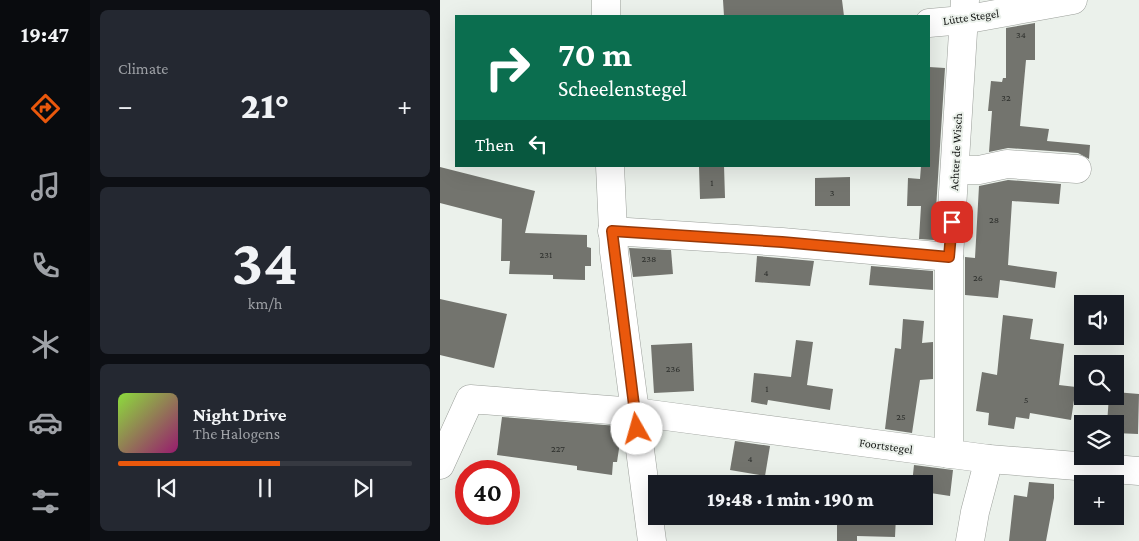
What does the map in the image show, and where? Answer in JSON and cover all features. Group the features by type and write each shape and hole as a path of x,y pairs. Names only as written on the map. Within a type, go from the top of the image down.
{"street":[{"path":"606,0 606,15"},
{"name":"Lütte Stegel","path":"930,23 964,10 1073,0"},
{"name":"Achter de Wisch","path":"949,454 949,257 964,10"},
{"path":"955,170 980,170 1007,164 1077,169"},
{"path":"610,167 612,231 652,541"},
{"path":"612,231 782,242 949,257"},
{"name":"Foortstegel","path":"440,465 470,399 635,412 989,459 1139,471"},
{"path":"970,541 975,512 989,459"}],"building":[{"path":"723,0 842,0 844,15 724,15"},
{"path":"1035,23 1035,60 1026,60 1020,126 1049,129 1047,141 1090,145 1089,159 1078,153 1008,148 989,152 992,111 988,111 991,81 1002,82 1003,78 1006,78 1006,28"},
{"path":"930,67 945,68 934,240 919,239 921,206 907,206 908,178 920,179 921,167 930,167"},
{"path":"440,167 535,191 525,233 587,235 587,247 591,248 591,266 585,266 585,280 553,279 553,275 509,274 510,261 501,261 502,219 440,203"},
{"path":"699,167 724,167 725,198 700,199"},
{"path":"850,177 850,206 815,206 815,178"},
{"path":"1008,180 1061,184 1059,204 1012,201 1008,265 1057,272 1055,288 1000,280 998,298 965,295 965,257 975,258 979,186"},
{"path":"629,248 671,250 673,274 633,277"},
{"path":"757,256 814,261 810,286 755,282"},
{"path":"871,266 933,271 933,290 869,285"},
{"path":"440,299 507,314 494,368 440,355"},
{"path":"1003,315 1033,319 1030,339 1064,344 1059,385 1074,387 1071,420 1030,413 1029,419 1016,417 1014,429 988,425 989,413 976,411 982,372 997,375"},
{"path":"903,319 924,321 922,343 933,342 933,379 920,380 912,433 885,429 895,348 901,349"},
{"path":"796,340 813,342 807,385 833,389 830,410 768,400 767,405 751,402 754,373 791,377"},
{"path":"692,343 694,391 654,393 651,345"},
{"path":"1124,393 1139,394 1138,434 1124,433 1124,415 1108,415 1108,405 1124,405"},
{"path":"502,417 618,426 616,441 620,442 617,462 613,462 612,475 577,470 577,466 497,455"},
{"path":"735,441 770,446 765,475 730,470"},
{"path":"914,465 953,470 950,496 933,493 933,475 913,475"},
{"path":"1029,482 1054,484 1054,498 1046,541 1009,541 1014,495 1027,497"},
{"path":"837,525 896,525 895,537 857,536 857,541 837,541"}],"route":[{"path":"637,429 612,231 782,242 949,257 952,222"}]}
